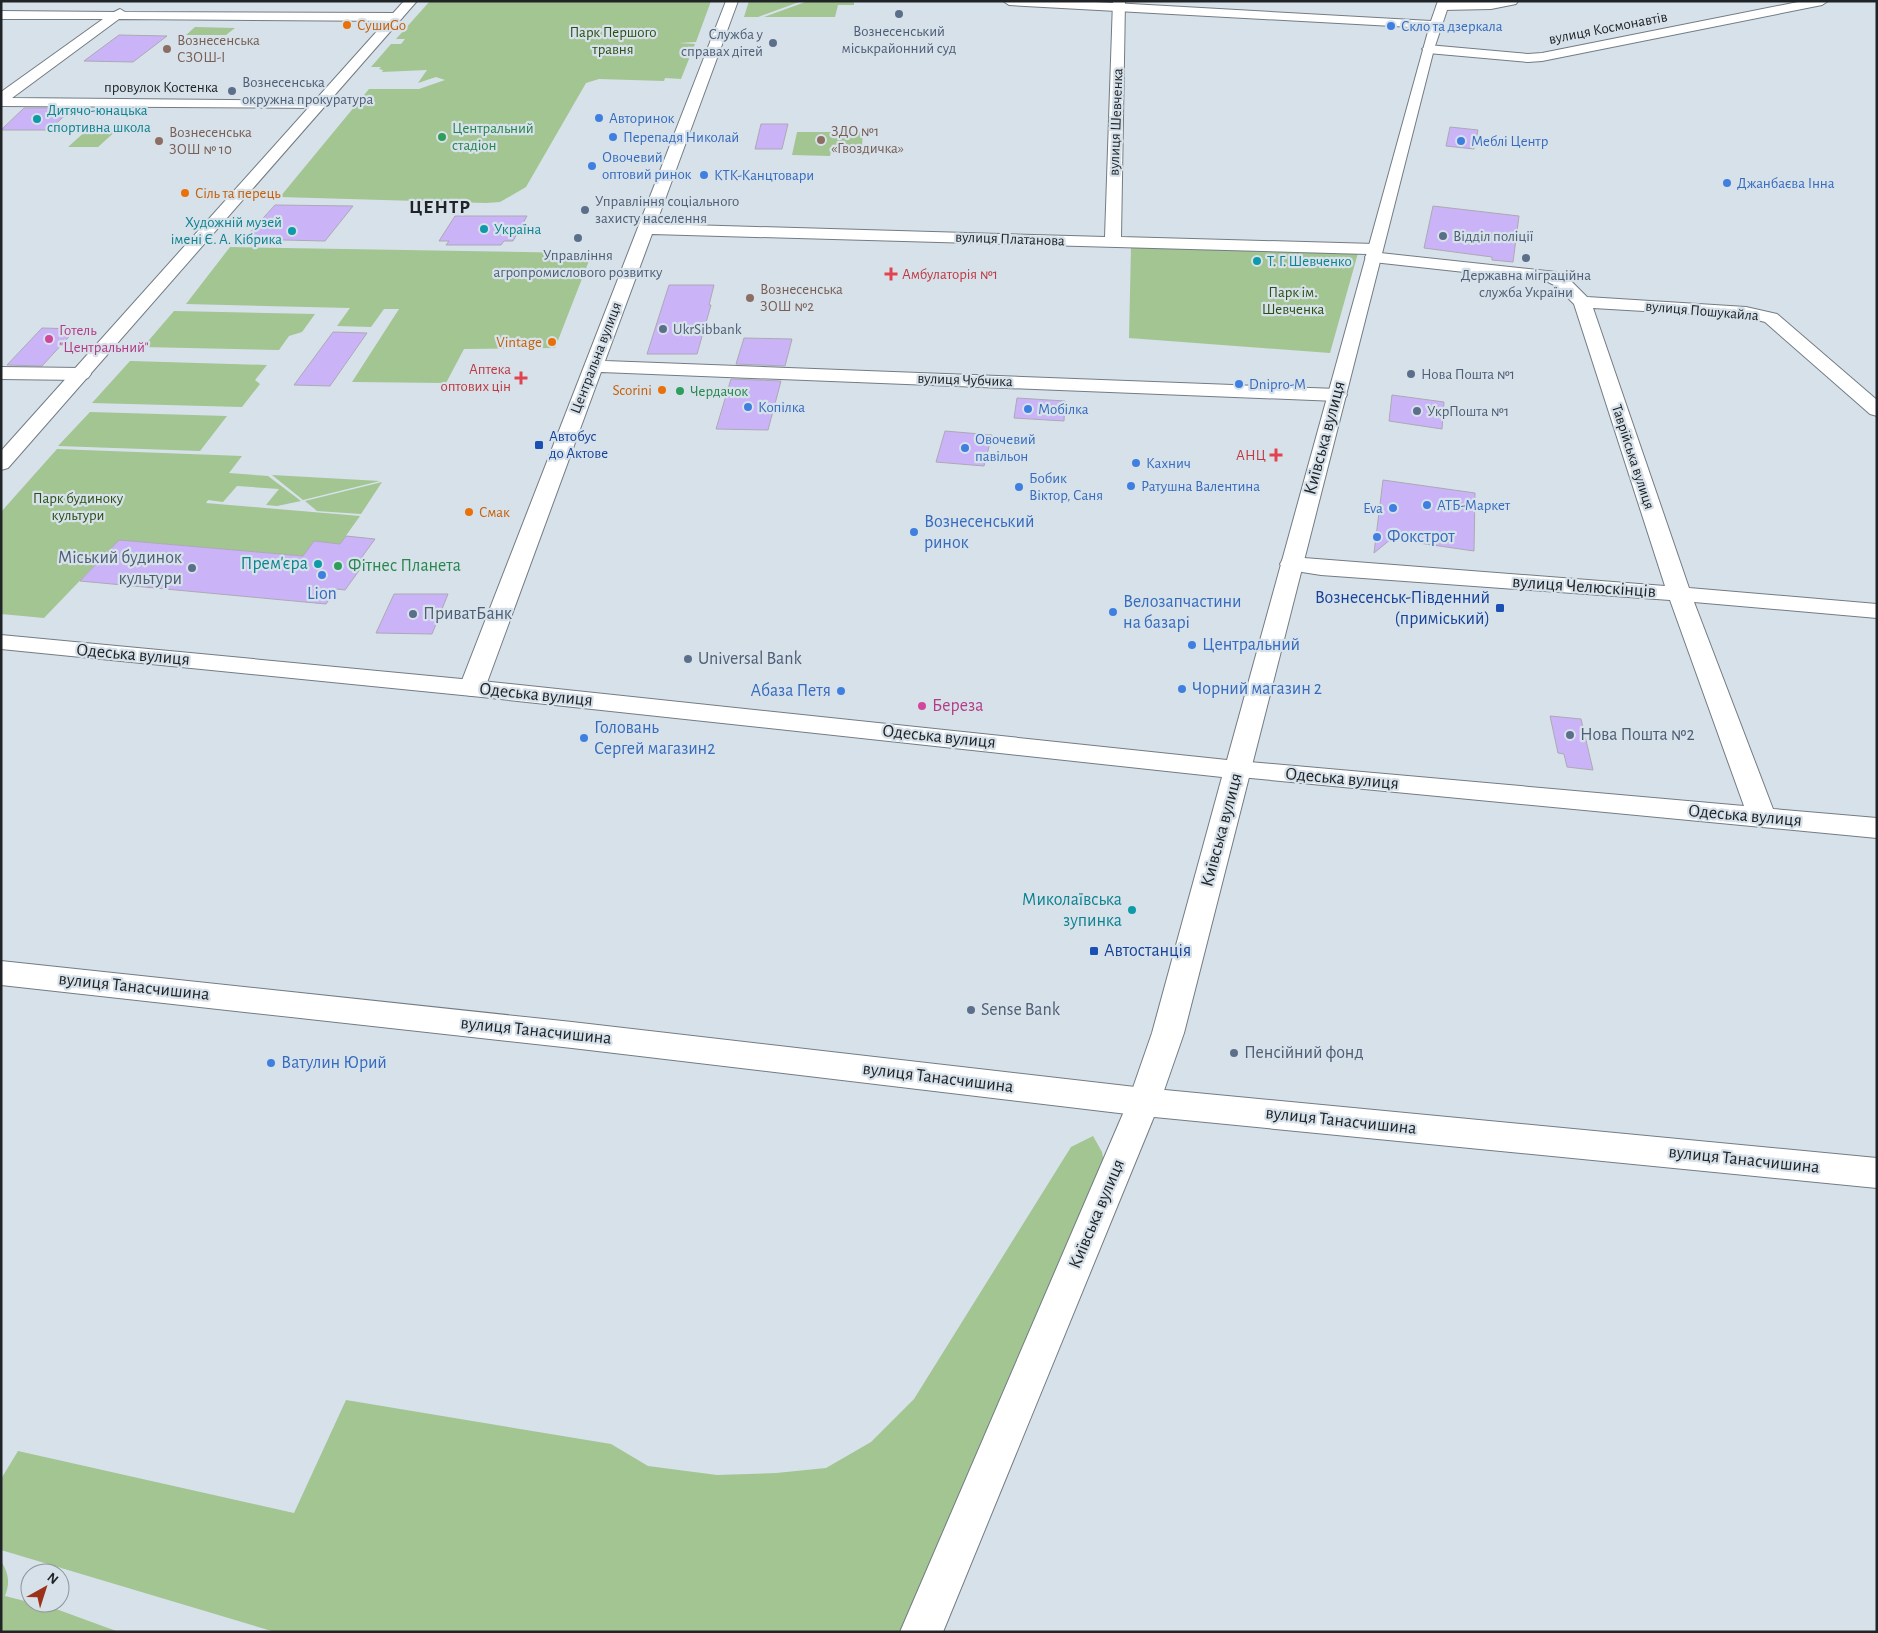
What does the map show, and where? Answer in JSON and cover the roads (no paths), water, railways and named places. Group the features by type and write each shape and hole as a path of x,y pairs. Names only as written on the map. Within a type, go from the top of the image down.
{"street":[{"path":"1,101 135,1"},
{"path":"1,464 411,1"},
{"name":"Центральна вулиця","path":"472,688 732,1"},
{"path":"1009,1 1119,4 1435,25"},
{"path":"1443,4 1490,5 1512,1"},
{"name":"вулиця Космонавтів","path":"1428,49 1528,58 1542,57 1822,1"},
{"name":"вулиця Шевченка","path":"1113,239 1119,4"},
{"name":"Київська вулиця","path":"921,1632 1144,1102 1168,1033 1428,49 1443,4"},
{"path":"1,15 397,17"},
{"name":"провулок Костенка","path":"1,101 320,104"},
{"name":"вулиця Платанова","path":"647,226 1113,239 1375,250"},
{"name":"Таврійська вулиця","path":"1375,250 1550,276 1562,282 1582,302 1679,594 1762,817"},
{"name":"вулиця Пошукайла","path":"1582,302 1746,312 1771,318 1877,410"},
{"name":"вулиця Чубчика","path":"594,366 1337,395"},
{"path":"1,374 81,374"},
{"name":"вулиця Челюскінців","path":"1291,564 1322,568 1679,594 1877,611"},
{"name":"Одеська вулиця","path":"1,642 472,688 1238,770 1877,828"},
{"name":"вулиця Танасчишина","path":"1,973 553,1033 1144,1102 1877,1173"}],"place":[{"name":"Вознесенський міськрайонний суд","path":"899,14"},
{"name":"СушиGo","path":"347,25"},
{"name":"Скло та дзеркала","path":"1391,26"},
{"name":"Служба у справах дітей","path":"773,43"},
{"name":"Вознесенська СЗОШ-І","path":"167,49"},
{"name":"Вознесенська окружна прокуратура","path":"232,91"},
{"name":"Авторинок","path":"599,118"},
{"name":"Дитячо-юнацька спортивна школа","path":"37,119"},
{"name":"Центральний стадіон","path":"442,137"},
{"name":"Перепадя Николай","path":"613,137"},
{"name":"ЗДО №1 «Гвоздичка»","path":"821,140"},
{"name":"Вознесенська ЗОШ № 10","path":"159,141"},
{"name":"Меблі Центр","path":"1461,141"},
{"name":"Овочевий оптовий ринок","path":"592,166"},
{"name":"КТК-Канцтовари","path":"704,175"},
{"name":"Джанбаєва Інна","path":"1727,183"},
{"name":"Сіль та перець","path":"185,193"},
{"name":"Управління соціального захисту населення","path":"585,210"},
{"name":"Україна","path":"484,229"},
{"name":"Художній музей імені Є. А. Кібрика","path":"292,231"},
{"name":"Відділ поліції","path":"1443,236"},
{"name":"Управління агропромислового розвитку","path":"578,238"},
{"name":"Державна міграційна служба України","path":"1526,258"},
{"name":"Т. Г. Шевченко","path":"1257,261"},
{"name":"Амбулаторія №1","path":"891,274"},
{"name":"Вознесенська ЗОШ №2","path":"750,298"},
{"name":"UkrSibbank","path":"663,329"},
{"name":"Готель \"Центральний\"","path":"49,339"},
{"name":"Vintage","path":"552,342"},
{"name":"Нова Пошта №1","path":"1411,374"},
{"name":"Аптека оптових цін","path":"521,378"},
{"name":"Dnipro-M","path":"1239,384"},
{"name":"Scorini","path":"662,390"},
{"name":"Чердачок","path":"680,391"},
{"name":"Копілка","path":"748,407"},
{"name":"Мобілка","path":"1028,409"},
{"name":"УкрПошта №1","path":"1417,411"},
{"name":"Автобус до Актове","path":"539,445"},
{"name":"Овочевий павільон","path":"965,448"},
{"name":"АНЦ","path":"1276,455"},
{"name":"Кахнич","path":"1136,463"},
{"name":"Ратушна Валентина","path":"1131,486"},
{"name":"Бобик Віктор, Саня","path":"1019,487"},
{"name":"АТБ-Маркет","path":"1427,505"},
{"name":"Eva","path":"1393,508"},
{"name":"Смак","path":"469,512"},
{"name":"Вознесенський ринок","path":"914,532"},
{"name":"Фокстрот","path":"1377,537"},
{"name":"Прем'єра","path":"318,564"},
{"name":"Фітнес Планета","path":"338,566"},
{"name":"Міський будинок культури","path":"192,568"},
{"name":"Lion","path":"322,575"},
{"name":"Вознесенськ-Південний (приміський)","path":"1500,608"},
{"name":"Велозапчастини на базарі","path":"1113,612"},
{"name":"ПриватБанк","path":"413,614"},
{"name":"Центральний","path":"1192,645"},
{"name":"Universal Bank","path":"688,659"},
{"name":"Чорний магазин 2","path":"1182,689"},
{"name":"Абаза Петя","path":"841,691"},
{"name":"Береза","path":"922,706"},
{"name":"Нова Пошта №2","path":"1570,735"},
{"name":"Головань Сергей магазин2","path":"584,738"},
{"name":"Миколаївська зупинка","path":"1132,910"},
{"name":"Автостанція","path":"1094,951"},
{"name":"Sense Bank","path":"971,1010"},
{"name":"Пенсійний фонд","path":"1234,1053"},
{"name":"Ватулин Юрий","path":"271,1063"}],"district":[{"name":"ЦЕНТР","path":"440,207"}],"park label":[{"name":"Парк Першого травня","path":"613,40"},
{"name":"Парк ім. Шевченка","path":"1293,300"},
{"name":"Парк будиноку культури","path":"78,506"}]}
